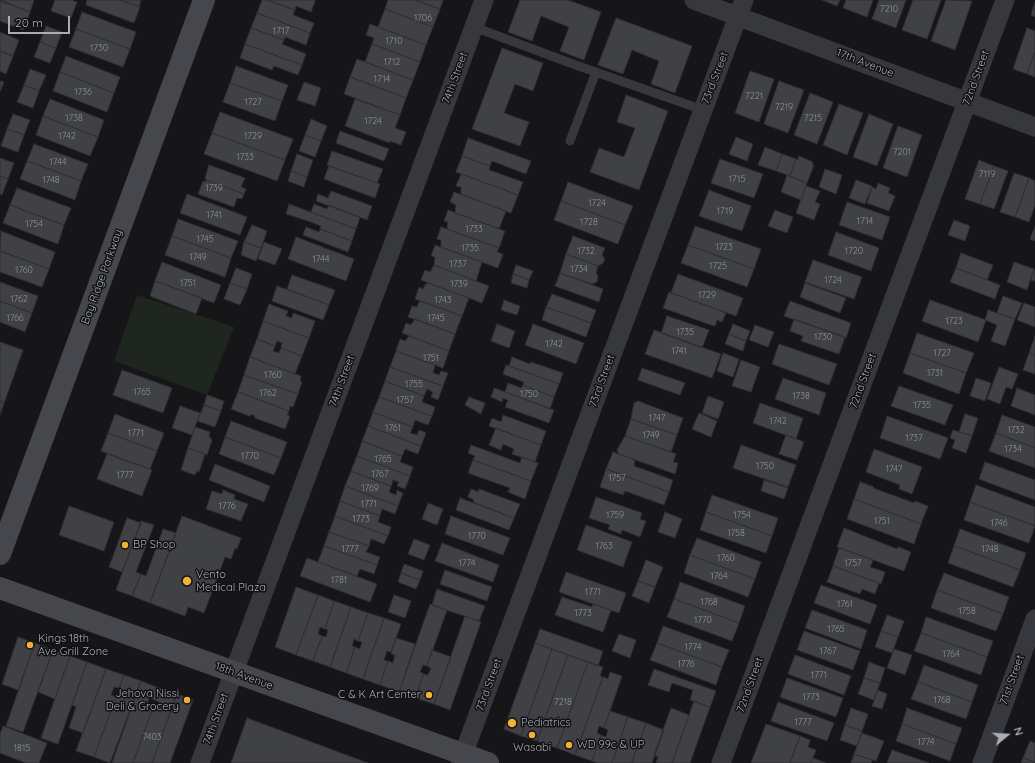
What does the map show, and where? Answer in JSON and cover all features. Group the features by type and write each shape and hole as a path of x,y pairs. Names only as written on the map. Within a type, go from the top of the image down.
{"main road":[{"name":"Bay Ridge Parkway","path":"0,554 204,0"},
{"name":"18th Avenue","path":"0,588 233,672 461,759 488,763"}],"street":[{"name":"74th Street","path":"200,763 484,0"},
{"name":"17th Avenue","path":"694,0 741,8 967,102 1035,127"},
{"name":"72nd Street","path":"721,763 1005,0"},
{"name":"73rd Street","path":"461,759 741,8"},
{"name":"71st Street","path":"982,763 1035,619"}],"lane":[{"path":"474,27 703,110"},
{"path":"570,141 596,72"}],"shaded area":[{"path":"137,295 234,327 207,395 114,361"}],"building":[{"path":"0,0 34,0 30,12"},
{"path":"55,0 71,0 77,2 71,18 51,11"},
{"path":"87,0 120,0 140,7 134,23 86,5"},
{"path":"120,0 141,0 139,7"},
{"path":"262,0 267,0 295,10 293,15 314,23 310,33 257,13"},
{"path":"267,0 315,1 311,12 296,6 295,10"},
{"path":"388,0 415,0 440,9 433,27 385,9"},
{"path":"415,0 443,0 440,9"},
{"path":"520,0 568,0 601,12 584,60 560,51 569,27 541,16 532,41 508,32"},
{"path":"822,0 840,0 837,6"},
{"path":"846,0 873,0 867,17 843,8"},
{"path":"879,0 906,0 896,28 872,19"},
{"path":"913,0 941,0 927,39 902,30"},
{"path":"946,0 972,1 955,50 931,41"},
{"path":"0,1 30,12 23,30 0,21"},
{"path":"1035,2 1035,17 1031,15"},
{"path":"385,9 433,27 426,45 378,27"},
{"path":"82,12 136,32 130,49 76,29"},
{"path":"257,13 310,33 306,45 285,37 284,40 251,28"},
{"path":"616,18 692,46 675,93 651,84 659,61 632,50 623,74 598,65"},
{"path":"370,24 426,45 420,62 372,44 374,38 366,35"},
{"path":"46,26 62,32 56,48 40,42"},
{"path":"251,28 284,40 282,44 306,54 302,65 245,44"},
{"path":"1027,28 1035,31 1035,52 1027,74 1013,69"},
{"path":"76,29 130,49 123,67 69,47"},
{"path":"0,32 19,40 13,56 0,51"},
{"path":"40,42 56,48 50,63 34,57"},
{"path":"245,44 302,65 298,75 274,66 272,70 240,58"},
{"path":"372,44 420,62 413,80 365,62"},
{"path":"502,48 543,63 533,91 515,84 504,113 529,122 520,146 472,129"},
{"path":"0,51 13,56 6,74 0,71"},
{"path":"1035,52 1035,77 1027,74"},
{"path":"66,56 120,77 114,93 60,72"},
{"path":"357,59 413,80 406,98 350,77"},
{"path":"236,66 288,85 282,101 230,83"},
{"path":"30,69 46,75 39,91 24,85"},
{"path":"750,71 774,79 759,122 735,113"},
{"path":"60,72 114,93 107,112 53,91"},
{"path":"350,77 406,98 400,115 344,94"},
{"path":"0,81 4,82 0,92"},
{"path":"779,81 804,90 788,133 764,124"},
{"path":"304,82 321,88 315,106 297,100"},
{"path":"230,83 282,101 275,121 223,102"},
{"path":"24,85 39,91 33,108 17,102"},
{"path":"810,93 833,102 817,144 794,135"},
{"path":"626,95 668,111 639,190 590,172 599,148 624,157 635,128 617,122"},
{"path":"50,99 104,120 98,137 43,116"},
{"path":"355,99 400,115 395,128 406,132 401,145 390,141 390,143 345,126"},
{"path":"839,104 863,113 847,155 823,145"},
{"path":"220,112 293,139 285,160 212,133"},
{"path":"13,114 30,120 24,135 7,129"},
{"path":"869,114 893,124 877,166 853,157"},
{"path":"43,116 98,137 90,156 36,135"},
{"path":"311,119 327,126 321,141 305,135"},
{"path":"898,126 922,135 907,177 883,168"},
{"path":"7,129 24,135 18,152 1,146"},
{"path":"340,131 389,149 384,161 336,143"},
{"path":"212,133 285,160 277,181 204,154"},
{"path":"305,135 321,141 315,157 299,151"},
{"path":"736,137 753,144 747,161 729,154"},
{"path":"468,138 531,161 526,174 492,161 490,166 462,156"},
{"path":"34,144 88,164 81,181 27,161"},
{"path":"765,147 782,154 776,171 758,165"},
{"path":"332,151 383,169 377,183 327,165"},
{"path":"297,154 313,160 307,177 291,171"},
{"path":"782,154 796,159 790,176 776,171"},
{"path":"462,156 490,166 489,170 523,182 518,195 456,172"},
{"path":"799,156 813,162 812,165 814,165 807,183 790,176 796,159 798,160"},
{"path":"0,158 14,163 8,179 0,176"},
{"path":"720,159 763,174 754,198 711,183"},
{"path":"979,160 994,166 980,204 965,199"},
{"path":"27,161 81,181 75,200 20,179"},
{"path":"209,165 245,178 241,187 246,189 244,194 206,180 205,178"},
{"path":"329,166 380,184 375,198 324,179"},
{"path":"994,166 1008,171 994,209 980,204"},
{"path":"825,169 842,175 836,194 819,187"},
{"path":"291,171 307,177 304,187 288,181"},
{"path":"1014,173 1029,178 1015,217 1000,212"},
{"path":"461,174 518,195 511,213 461,194 461,187 456,186"},
{"path":"787,175 807,183 801,200 781,192"},
{"path":"0,176 8,179 2,195 0,194"},
{"path":"1029,178 1035,181 1035,205 1029,222 1015,217"},
{"path":"206,180 244,194 242,199 237,198 234,207 198,194 203,181 205,182"},
{"path":"856,180 872,186 865,204 849,198"},
{"path":"568,182 633,206 625,225 561,201"},
{"path":"878,183 890,188 888,193 895,196 889,211 867,203 872,187 876,189"},
{"path":"806,186 820,191 815,202 820,204 814,220 796,213"},
{"path":"17,188 71,208 64,225 10,205"},
{"path":"709,190 751,206 742,231 699,216"},
{"path":"331,191 372,206 367,220 316,201 318,194 328,198"},
{"path":"454,192 506,211 499,229 455,213 456,205 450,202"},
{"path":"187,194 247,217 240,235 180,213"},
{"path":"561,201 625,225 618,244 554,220"},
{"path":"847,202 890,217 882,240 839,225"},
{"path":"289,204 356,229 352,241 320,229 321,226 286,214"},
{"path":"314,204 327,209 329,205 360,217 356,229 311,212"},
{"path":"10,205 64,225 58,244 3,223"},
{"path":"448,210 505,231 499,248 447,229 448,222 444,221"},
{"path":"775,210 793,217 787,233 768,226"},
{"path":"178,219 238,241 231,258 172,236"},
{"path":"954,220 970,226 965,241 948,235"},
{"path":"252,225 267,231 261,248 244,242"},
{"path":"695,226 761,249 754,269 688,245"},
{"path":"1035,226 1035,241 1030,239"},
{"path":"306,227 319,232 320,229 352,241 348,252 303,235"},
{"path":"441,227 499,248 497,252 503,254 498,268 441,247 441,240 437,239"},
{"path":"1,231 55,252 49,269 0,251"},
{"path":"836,232 879,248 871,271 828,255"},
{"path":"172,236 231,258 225,277 165,255"},
{"path":"573,236 605,248 602,255 605,259 603,263 598,266 566,254"},
{"path":"296,237 354,259 346,281 288,259"},
{"path":"244,242 261,248 256,261 241,255"},
{"path":"264,242 282,249 275,265 258,259"},
{"path":"435,245 482,262 476,281 434,265 435,257 431,256"},
{"path":"688,245 754,269 747,287 681,263"},
{"path":"0,251 49,269 42,287 0,272"},
{"path":"961,253 993,265 987,280 956,268"},
{"path":"566,254 598,266 596,273 598,276 597,282 592,284 560,273"},
{"path":"813,260 862,277 854,299 805,282"},
{"path":"162,262 221,285 214,303 155,281"},
{"path":"1014,262 1034,269 1027,290 1007,282"},
{"path":"434,265 489,286 482,303 421,280 425,270 430,272"},
{"path":"516,265 533,271 529,280 513,274"},
{"path":"236,268 252,274 247,289 230,283"},
{"path":"956,268 1000,285 995,299 950,282"},
{"path":"1034,270 1035,271 1035,281 1030,280"},
{"path":"560,273 603,289 599,302 555,286"},
{"path":"513,274 529,280 527,288 511,283"},
{"path":"678,274 743,298 736,316 671,293"},
{"path":"292,275 335,290 329,305 287,289"},
{"path":"155,281 202,298 196,314 150,296"},
{"path":"0,282 38,296 32,313 0,301"},
{"path":"230,283 247,289 240,305 224,299"},
{"path":"428,283 469,298 462,316 415,299 419,287 423,289"},
{"path":"805,283 846,298 840,313 800,297"},
{"path":"277,286 329,305 323,320 272,301"},
{"path":"669,292 726,313 722,322 717,320 715,326 663,308"},
{"path":"552,294 596,310 591,323 546,307"},
{"path":"1003,296 1022,303 1015,319 997,313"},
{"path":"504,300 520,306 517,315 501,310"},
{"path":"930,300 986,320 978,342 922,321"},
{"path":"0,301 32,313 25,332 0,322"},
{"path":"421,301 462,316 455,334 408,317 412,306 417,307"},
{"path":"790,301 851,323 846,338 784,316"},
{"path":"1024,303 1035,307 1035,327 1017,320"},
{"path":"269,304 288,311 286,316 292,318 293,313 315,321 309,338 263,321"},
{"path":"546,307 591,323 586,337 542,320"},
{"path":"988,310 1015,319 1005,346 991,341 997,325 985,320"},
{"path":"667,316 709,330 702,348 661,333"},
{"path":"415,319 455,334 449,351 402,333 406,323 411,325"},
{"path":"794,319 845,337 839,354 801,341 803,336 790,331"},
{"path":"263,321 309,338 302,356 281,348 282,343 277,341 275,346 257,339"},
{"path":"497,324 515,331 509,348 491,341"},
{"path":"533,324 584,343 576,364 525,345"},
{"path":"733,324 750,331 746,341 729,334"},
{"path":"755,325 774,332 768,347 749,340"},
{"path":"654,330 721,354 712,378 645,354"},
{"path":"917,333 974,353 966,373 910,353"},
{"path":"729,334 746,341 743,351 725,344"},
{"path":"409,336 449,351 443,368 396,351 400,339 405,341"},
{"path":"1035,336 1035,355 1029,353"},
{"path":"257,339 275,346 273,351 279,353 281,348 302,356 295,374 250,357"},
{"path":"0,342 23,350 4,403 0,401"},
{"path":"779,344 837,364 829,385 772,364"},
{"path":"396,351 435,365 433,373 439,375 441,371 448,373 443,386 390,367"},
{"path":"723,353 739,359 733,377 717,371"},
{"path":"910,353 966,373 959,394 903,373"},
{"path":"1029,353 1035,355 1035,374 1023,370"},
{"path":"250,357 301,376 300,381 302,382 298,394 244,375"},
{"path":"512,357 530,364 531,362 563,373 559,384 509,366"},
{"path":"741,360 760,367 751,392 732,386"},
{"path":"506,365 559,384 554,397 523,385 524,382 503,374"},
{"path":"390,367 443,386 438,400 431,397 433,392 427,389 424,396 385,381"},
{"path":"999,367 1018,374 1012,389 1006,387 1000,404 987,399"},
{"path":"642,368 685,383 680,395 638,380"},
{"path":"122,370 172,388 163,413 113,395"},
{"path":"244,375 298,394 293,407 290,406 289,411 238,392"},
{"path":"783,378 826,393 819,415 775,399"},
{"path":"976,378 991,383 985,401 970,396"},
{"path":"385,381 424,396 422,402 435,407 432,416 379,397"},
{"path":"508,383 521,388 523,385 554,397 550,409 505,392"},
{"path":"899,386 953,405 945,425 891,406"},
{"path":"494,388 554,410 549,423 505,407 508,400 503,398 502,402 491,397"},
{"path":"1017,388 1035,395 1035,415 1011,406"},
{"path":"238,392 289,411 287,415 290,416 285,429 255,418 253,414 249,416 231,409"},
{"path":"207,395 224,401 221,411 204,405"},
{"path":"708,396 724,402 718,419 702,413"},
{"path":"379,397 432,416 428,425 415,420 413,427 373,412"},
{"path":"469,397 485,403 481,414 465,405"},
{"path":"0,401 4,403 0,415"},
{"path":"638,401 683,418 677,435 631,419 634,403"},
{"path":"760,403 803,418 796,439 753,423"},
{"path":"204,405 221,411 215,427 197,421"},
{"path":"180,406 200,413 192,435 172,428"},
{"path":"373,412 413,427 410,433 417,435 419,430 426,433 421,446 368,426"},
{"path":"699,413 717,421 711,437 692,429"},
{"path":"115,414 164,433 157,451 108,433"},
{"path":"965,414 978,418 972,436 959,432"},
{"path":"503,415 546,431 541,445 489,426 492,418 501,422"},
{"path":"1002,415 1035,427 1035,448 996,433"},
{"path":"887,416 948,438 940,459 880,438"},
{"path":"631,419 677,435 671,452 625,436"},
{"path":"231,421 287,442 281,458 225,437"},
{"path":"368,426 421,446 418,454 405,449 402,456 362,441"},
{"path":"195,427 210,432 209,436 212,440 207,455 188,448"},
{"path":"496,428 541,445 535,462 512,454 514,449 503,444 501,450 489,445"},
{"path":"953,430 972,436 966,453 952,448 955,440 950,438"},
{"path":"108,433 157,451 150,469 101,451"},
{"path":"996,433 1035,448 1035,468 989,451"},
{"path":"786,435 804,442 797,460 779,454"},
{"path":"625,436 676,454 673,462 678,463 675,474 619,454 617,450"},
{"path":"225,437 281,458 274,475 219,454"},
{"path":"362,441 402,456 400,462 413,467 410,476 357,456"},
{"path":"471,445 520,463 522,457 538,463 531,481 473,460 475,456 468,453"},
{"path":"741,445 796,465 788,487 733,468"},
{"path":"188,448 205,454 199,472 197,471 195,475 181,470"},
{"path":"874,449 922,467 912,494 899,489 900,485 866,472"},
{"path":"613,452 635,460 634,466 673,480 669,492 606,469"},
{"path":"107,454 152,470 142,496 97,479"},
{"path":"357,456 410,476 405,489 397,486 399,482 393,480 391,486 351,471"},
{"path":"473,460 531,481 525,499 508,492 510,488 468,473"},
{"path":"985,462 1035,480 1035,500 979,479"},
{"path":"215,464 270,486 264,502 209,480"},
{"path":"606,469 669,492 664,505 625,491 623,495 600,487"},
{"path":"351,471 391,486 389,492 396,495 397,490 403,493 398,506 345,486"},
{"path":"764,480 788,488 784,499 761,491"},
{"path":"860,482 914,503 915,501 928,506 921,524 854,499"},
{"path":"976,485 1035,507 1035,526 970,502"},
{"path":"345,486 398,506 395,514 382,509 380,516 340,501"},
{"path":"471,489 478,492 479,489 520,504 514,518 473,502 474,500 468,497"},
{"path":"223,490 235,495 234,499 248,504 241,521 206,509 212,491 222,494"},
{"path":"712,495 778,518 772,536 706,512"},
{"path":"596,497 642,513 640,519 646,521 640,537 622,530 621,534 608,529 610,525 589,518"},
{"path":"460,498 514,518 509,530 456,510"},
{"path":"854,499 921,524 914,544 847,519"},
{"path":"340,501 380,516 378,522 391,527 388,536 335,516"},
{"path":"970,502 1035,526 1029,543 964,520"},
{"path":"428,503 443,509 437,525 422,519"},
{"path":"69,506 114,522 104,551 59,535"},
{"path":"665,512 682,519 675,538 658,532"},
{"path":"706,512 772,536 766,553 700,530"},
{"name":"Vento Medical Plaza","path":"182,516 241,538 231,559 225,557 204,613 188,607 185,616 150,603"},
{"path":"335,516 388,536 384,544 371,539 369,546 329,532"},
{"path":"451,516 510,538 503,555 445,534"},
{"name":"BP Shop","path":"127,518 141,523 122,572 109,567"},
{"path":"141,521 154,525 136,572 141,574 132,596 116,590"},
{"path":"586,525 632,542 623,567 577,550"},
{"path":"844,528 897,549 898,547 911,552 904,571 837,547"},
{"path":"163,529 176,533 150,603 132,596 141,574 146,576"},
{"path":"960,529 1026,553 1020,570 954,546"},
{"path":"329,532 369,546 366,552 380,557 377,565 324,546"},
{"path":"697,538 761,562 755,579 690,555"},
{"path":"414,539 430,545 424,560 408,554"},
{"path":"442,543 499,565 493,582 435,561"},
{"path":"324,546 377,565 374,574 360,569 357,576 318,562"},
{"path":"954,546 1020,570 1013,587 948,563"},
{"path":"839,548 873,560 870,567 885,572 881,584 833,566"},
{"path":"690,555 755,579 748,597 684,573"},
{"path":"307,558 377,584 370,602 300,576"},
{"path":"646,560 663,567 655,587 638,581"},
{"path":"404,564 423,571 420,580 401,573"},
{"path":"833,566 879,583 875,594 862,589 860,594 827,582"},
{"path":"445,570 492,587 487,601 440,584"},
{"path":"566,572 626,593 619,613 559,592"},
{"path":"401,573 420,580 416,589 398,582"},
{"path":"944,573 1009,597 1003,614 937,590"},
{"path":"638,581 655,587 649,603 632,596"},
{"path":"680,582 745,606 739,623 674,599"},
{"path":"821,585 877,605 870,624 814,603"},
{"path":"296,587 318,595 296,655 275,647"},
{"path":"437,589 485,606 479,621 432,605"},
{"path":"937,590 1003,614 996,631 931,608"},
{"path":"318,595 334,601 325,629 320,627 318,634 322,636 313,661 296,655"},
{"path":"394,595 411,601 405,618 388,612"},
{"path":"562,597 592,607 593,604 611,610 603,632 555,615"},
{"path":"674,599 739,623 732,641 667,617"},
{"path":"334,601 351,607 330,667 313,661 322,636 326,637 328,630 325,629"},
{"path":"430,604 447,610 427,666 423,665 420,672 424,674 415,698 399,692"},
{"path":"351,607 368,613 358,641 354,639 352,646 355,647 346,673 330,667"},
{"path":"812,610 867,630 861,649 805,628"},
{"path":"368,613 384,618 363,679 346,673 355,647 360,649 362,642 358,641"},
{"path":"887,615 904,621 898,637 881,631"},
{"path":"465,616 481,622 450,710 434,704"},
{"path":"926,617 993,641 987,657 921,633"},
{"path":"384,618 401,624 391,652 387,651 384,660 388,661 380,685 363,679"},
{"path":"663,626 729,650 722,667 657,643"},
{"path":"540,629 603,651 598,666 535,643"},
{"path":"804,631 860,651 853,670 797,650"},
{"path":"881,631 898,637 892,653 875,647"},
{"path":"921,633 987,657 981,675 914,651"},
{"path":"619,634 636,640 630,658 612,651"},
{"path":"18,637 35,643 18,690 2,684"},
{"path":"396,638 415,644 399,692 380,685 388,661 393,663 395,655 391,654"},
{"path":"35,643 53,650 23,732 6,726"},
{"path":"535,643 552,649 521,736 504,729"},
{"path":"657,643 722,667 716,685 650,660"},
{"path":"552,649 568,655 537,741 521,736"},
{"path":"894,649 912,655 905,675 887,668"},
{"path":"53,650 70,656 55,699 38,692"},
{"path":"432,650 451,657 434,704 415,698 424,674 428,675 431,668 427,666"},
{"path":"568,655 588,662 557,748 537,741"},
{"path":"795,655 851,676 844,695 788,674"},
{"path":"70,656 87,662 58,744 41,738"},
{"path":"87,662 106,669 83,733 69,728 76,707 72,705"},
{"path":"588,662 603,667 600,676 603,677 575,755 557,748"},
{"path":"869,662 885,668 880,683 864,678"},
{"path":"924,665 978,685 972,702 918,682"},
{"path":"106,669 124,675 119,688 114,687 111,695 116,697 94,757 76,751"},
{"path":"654,669 716,691 710,707 690,700 693,690 672,683 669,692 648,685"},
{"path":"610,672 622,676 604,728 599,726 597,733 601,735 592,761 575,755 603,677 608,679"},
{"path":"124,675 141,681 110,763 94,757 116,697 120,698 123,690 119,688"},
{"path":"787,678 843,698 836,717 780,697"},
{"path":"864,678 880,683 874,700 858,694"},
{"path":"141,681 159,688 155,700 149,698 146,708 152,710 133,763 112,763"},
{"path":"918,682 972,702 966,719 911,699"},
{"path":"159,688 177,694 152,763 133,763 152,710 156,711 159,702 155,700"},
{"path":"878,690 887,694 882,709 872,706"},
{"path":"177,694 193,700 170,763 152,763"},
{"path":"694,701 710,707 690,763 672,763"},
{"path":"778,702 834,723 827,741 771,721"},
{"path":"671,708 689,715 672,763 656,763 658,757 654,755"},
{"path":"851,708 868,714 862,731 845,725"},
{"path":"907,708 962,728 956,744 902,724"},
{"path":"610,711 628,717 612,763 598,763 592,761 601,735 606,737 608,730 604,728"},
{"path":"628,717 646,723 640,741 635,739 633,746 637,747 632,763 612,763"},
{"path":"247,718 368,763 231,763"},
{"path":"646,723 664,730 652,763 632,763 637,747 642,749 644,742 640,741"},
{"path":"766,724 800,736 790,763 751,763"},
{"path":"902,724 956,744 950,761 896,741"},
{"path":"845,725 862,731 857,746 840,740"},
{"path":"3,726 47,743 39,763 26,763 0,753 0,734"},
{"path":"862,733 884,741 876,761 854,754"},
{"path":"800,736 810,740 808,747 816,750 811,763 790,763"},
{"path":"1030,741 1035,743 1035,762 1023,758"},
{"path":"892,750 929,763 887,763"},
{"path":"854,754 872,760 871,763 851,763"},
{"path":"813,758 826,763 811,763"},
{"path":"1023,758 1035,762 1035,763 1021,763"}],"place":[{"name":"BP Shop","path":"125,545"},
{"name":"Vento Medical Plaza","path":"187,581"},
{"name":"Kings 18th Ave Grill Zone","path":"30,645"},
{"name":"C & K Art Center","path":"429,695"},
{"name":"Jehova Nissi Deli & Grocery","path":"187,700"},
{"name":"Pediatrics","path":"512,723"},
{"name":"Wasabi","path":"532,735"},
{"name":"WD 99c & UP","path":"569,745"}]}
